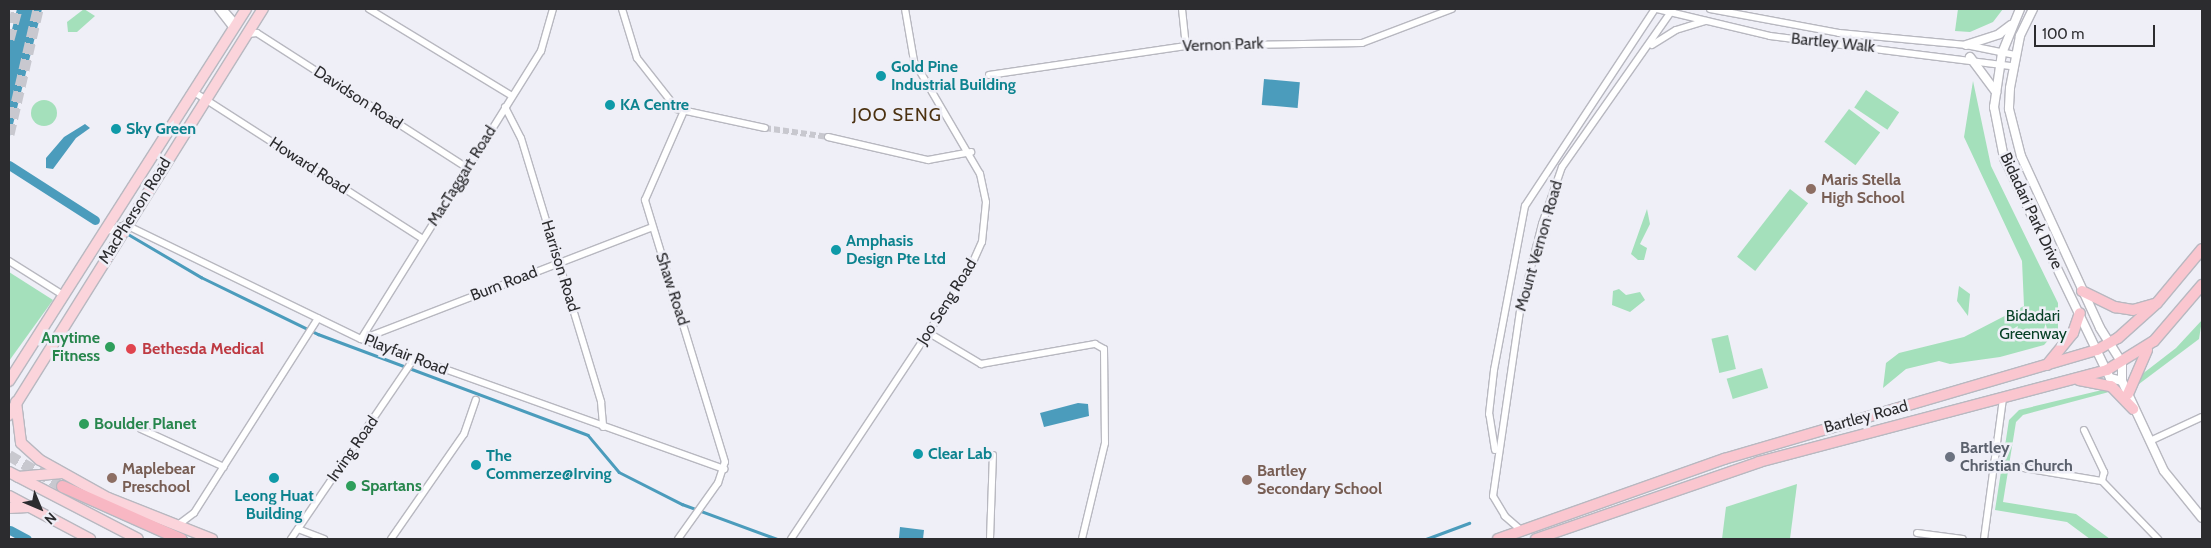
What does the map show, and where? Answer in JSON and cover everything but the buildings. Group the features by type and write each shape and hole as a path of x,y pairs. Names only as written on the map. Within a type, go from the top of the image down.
{"highway":[{"name":"Bartley Road","path":"1498,539 1724,459 2098,350 2110,344 2157,303 2202,249"},
{"name":"Bartley Road","path":"1536,539 1741,468 2107,370 2122,364 2154,341 2202,285"},
{"path":"2082,291 2115,307 2133,310 2157,303"},
{"path":"2047,365 2073,333 2080,313"},
{"path":"2128,394 2142,356 2154,341"},
{"path":"2073,379 2111,386 2133,409"},
{"path":"62,486 181,539"}],"main road":[{"name":"MacPherson Road","path":"9,381 246,9"},
{"name":"MacPherson Road","path":"9,415 126,225 264,9"},
{"path":"16,401 21,443 62,473 134,510 212,539"},
{"path":"13,474 62,473"},
{"path":"13,474 138,539"},
{"path":"9,496 90,539"},
{"path":"9,508 29,507"}],"street":[{"path":"218,9 234,26"},
{"path":"223,9 234,26"},
{"path":"369,9 512,96"},
{"name":"MacTaggart Road","path":"361,339 504,107 541,51 553,9"},
{"path":"622,9 645,73 683,113 765,128"},
{"name":"Joo Seng Road","path":"791,539 968,273 982,242 986,202 971,152 914,61 905,9"},
{"path":"1182,9 1186,46"},
{"name":"Vernon Park","path":"989,75 1186,46 1362,43 1452,9"},
{"name":"Bartley Walk","path":"1656,9 1672,11 1770,36 1970,57 2012,66"},
{"name":"Mount Vernon Road","path":"1496,456 1489,414 1496,357 1525,206 1551,162 1656,9"},
{"name":"Bartley Walk","path":"1713,9 1839,34 1966,45 2015,55"},
{"name":"Bidadari Park Drive","path":"2020,9 2013,23 1999,64 1994,107 2004,158 2107,370"},
{"name":"Bidadari Park Drive","path":"2033,9 2012,66 2009,109 2021,156 2082,291 2122,364"},
{"name":"Mount Vernon Road","path":"1522,531 1505,516 1493,496 1496,456 1520,312 1562,167 1606,98 1647,49 1672,11"},
{"path":"1647,49 1676,30 1708,21"},
{"path":"1966,45 2000,34 2013,23"},
{"name":"Davidson Road","path":"247,34 257,33 467,168"},
{"path":"1970,57 1996,92"},
{"name":"Howard Road","path":"194,92 423,239"},
{"path":"1994,107 2001,98 2009,109"},
{"name":"Harrison Road","path":"504,107 516,122 601,402 603,427"},
{"name":"Shaw Road","path":"683,113 645,200 724,454 724,469"},
{"path":"828,137 928,160 971,152"},
{"path":"1551,162 1562,167"},
{"path":"100,237 126,225"},
{"name":"Playfair Road","path":"126,225 412,362 724,469"},
{"name":"Burn Road","path":"361,339 652,227"},
{"path":"9,261 63,295"},
{"path":"178,525 194,513 318,318"},
{"path":"368,328 385,331"},
{"path":"929,333 981,364 1095,344 1104,349 1105,443 1082,539"},
{"name":"Irving Road","path":"291,539 412,362"},
{"path":"2122,364 2122,381 2133,409 2170,481 2202,518"},
{"path":"2107,370 2110,378 2122,381"},
{"path":"1984,539 2003,398"},
{"path":"391,539 464,434 476,400"},
{"path":"2150,441 2202,417"},
{"path":"141,429 224,467"},
{"path":"2084,430 2104,472 2102,481"},
{"path":"990,539 993,455"},
{"path":"1994,463 2102,481 2158,539"},
{"path":"678,539 724,469"},
{"path":"298,529 324,539"},
{"path":"1917,533 1963,539"}],"green space":[{"path":"84,9 95,16 77,32 68,32 67,22"},
{"path":"1958,9 2003,9 1993,22 1970,32 1955,31"},
{"name":"Bidadari Greenway","path":"1973,81 1991,166 2058,303 2058,329 2044,345 2000,357 1950,364 1939,361 1906,369 1883,388 1886,363 1899,353 1964,337 2024,306 2022,261 1964,137"},
{"path":"1866,90 1899,112 1887,130 1854,107"},
{"path":"44,100 53,104 57,113 53,122 44,126 35,122 31,113 35,104"},
{"path":"1849,109 1880,132 1855,165 1824,142"},
{"path":"1790,189 1808,203 1755,271 1737,257"},
{"path":"1647,209 1650,224 1640,244 1647,248 1644,260 1638,260 1631,254"},
{"path":"9,272 53,300 9,361"},
{"path":"1959,286 1970,294 1968,316 1957,301"},
{"path":"1619,289 1626,295 1640,292 1645,300 1630,312 1612,305 1613,291"},
{"path":"2202,320 2199,339 2139,384 2023,415 2016,422 2003,502 2076,514 2110,539 2090,539 2067,522 1995,510 2009,420 2019,410 2102,390 2141,375 2176,348"},
{"path":"1728,335 1736,369 1719,373 1711,339"},
{"path":"1762,368 1768,388 1733,399 1727,379"},
{"path":"1797,484 1790,539 1722,539 1726,507"}],"water":[{"path":"17,9 42,9 9,140 9,42"},
{"path":"1264,79 1300,82 1298,108 1262,105"},
{"path":"85,124 90,128 76,138 53,169 46,168 46,158 64,137"},
{"path":"1078,403 1088,404 1089,416 1044,427 1040,413"},
{"path":"900,527 924,530 923,539 899,538"}],"waterway":[{"path":"9,165 95,220"},
{"path":"128,234 201,277 318,334 588,435 619,472 682,504 777,539"},
{"path":"1426,539 1469,523"},
{"path":"10,530 27,539"}],"tunnel":[{"path":"9,39 17,9"},
{"path":"9,134 38,9"},
{"path":"765,128 828,137"},
{"path":"9,455 62,486"}],"place":[{"name":"Gold Pine Industrial Building","path":"881,76"},
{"name":"KA Centre","path":"610,105"},
{"name":"Sky Green","path":"116,129"},
{"name":"Maris Stella High School","path":"1811,189"},
{"name":"Amphasis Design Pte Ltd","path":"836,250"},
{"name":"Anytime Fitness","path":"110,347"},
{"name":"Bethesda Medical","path":"131,349"},
{"name":"Boulder Planet","path":"84,424"},
{"name":"Clear Lab","path":"918,454"},
{"name":"Bartley Christian Church","path":"1950,457"},
{"name":"The Commerze@Irving","path":"476,465"},
{"name":"Maplebear Preschool","path":"112,478"},
{"name":"Leong Huat Building","path":"274,478"},
{"name":"Bartley Secondary School","path":"1247,480"},
{"name":"Spartans","path":"351,486"}],"district":[{"name":"JOO SENG","path":"897,115"}]}
